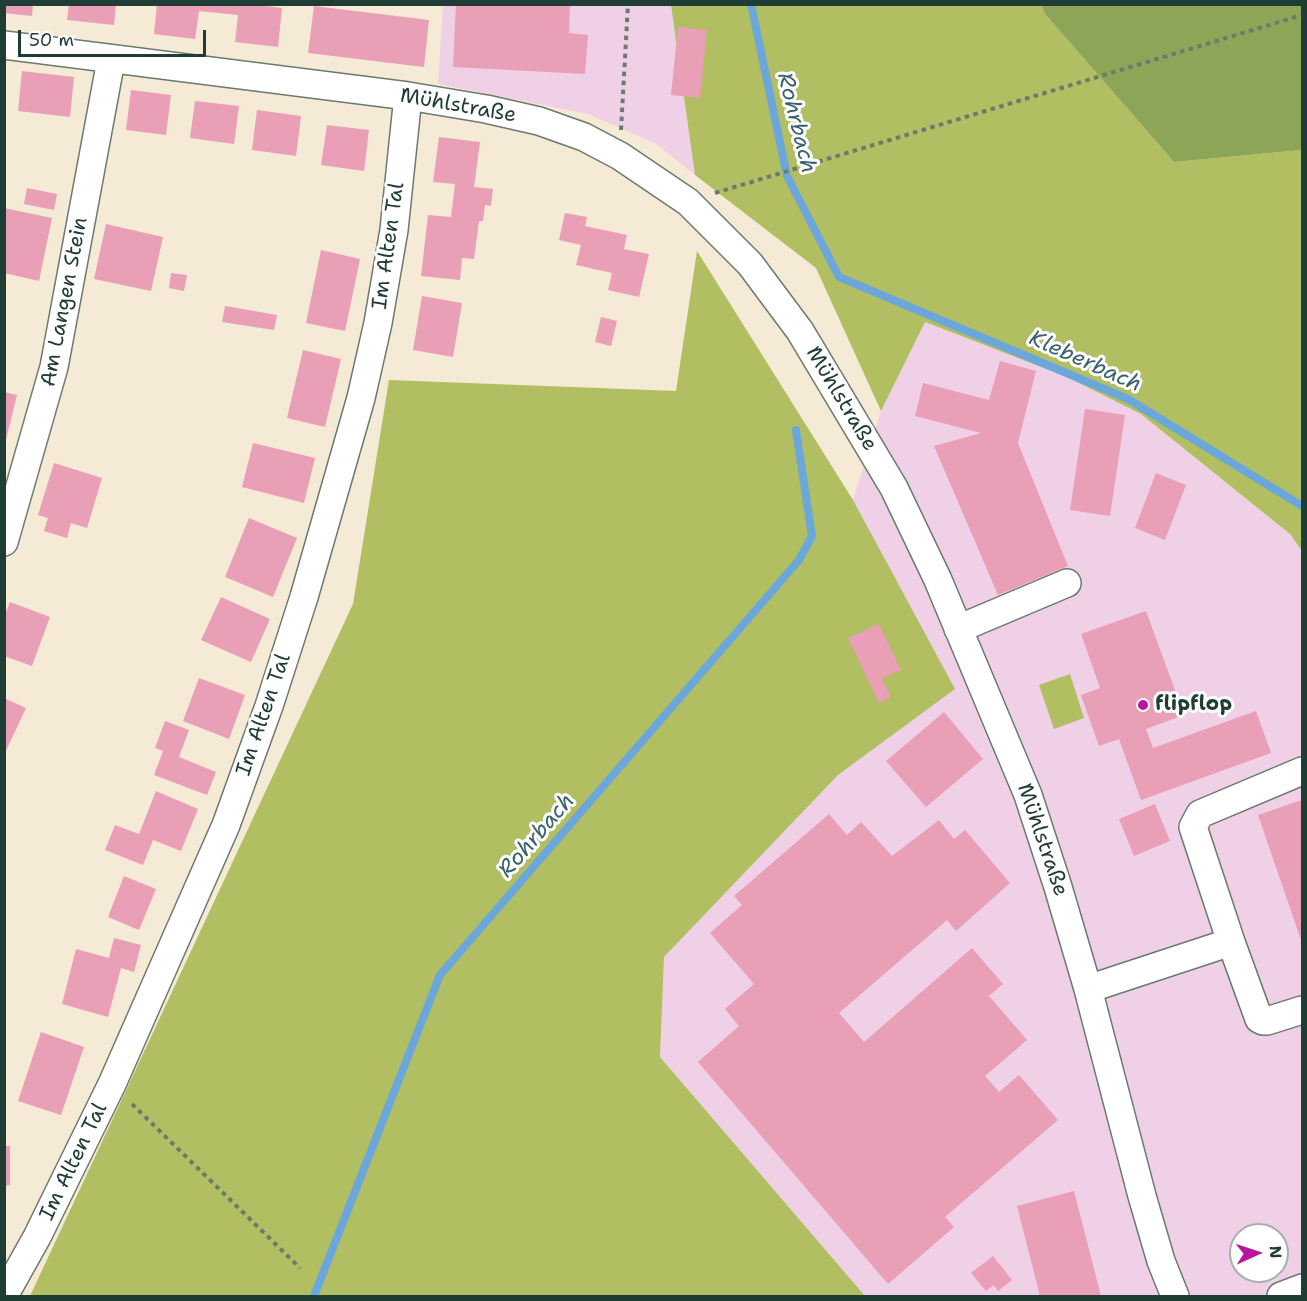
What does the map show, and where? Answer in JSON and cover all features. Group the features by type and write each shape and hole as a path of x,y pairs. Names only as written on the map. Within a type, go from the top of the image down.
{"street":[{"name":"Mühlstraße","path":"4,45 408,96 486,109 539,121 584,137 620,156 688,202 750,264 800,331 894,488 958,629 1028,795 1088,989 1161,1261 1175,1296"},
{"name":"Am Langen Stein","path":"4,542 54,367 111,60"},
{"name":"Im Alten Tal","path":"4,1296 37,1237 112,1084 226,825 269,706 304,597 361,398 378,323 394,230 408,96"},
{"path":"958,629 1067,583"},
{"path":"1302,771 1200,814 1193,827 1259,1018 1267,1021 1302,1010"},
{"path":"1088,989 1231,942"},
{"path":"1281,1296 1302,1288"}],"path":[{"path":"620,156 628,4"},
{"path":"688,202 1302,15"},
{"path":"112,1084 300,1268"}],"shaded area":[{"path":"443,5 671,5 695,175 655,143 588,114 438,84"},
{"path":"924,322 1067,377 1141,414 1290,534 1302,551 1302,1296 865,1296 660,1057 664,957 838,775 954,689 853,500 881,411"}],"green space":[{"path":"671,5 1041,5 1045,14 1174,162 1302,150 1302,551 1290,534 1141,414 1067,377 925,322 881,411 816,268 695,175"},
{"path":"1041,5 1302,5 1302,150 1174,162 1045,14"},
{"path":"697,251 853,500 955,689 838,775 664,957 660,1057 865,1296 30,1296 353,604 389,380 676,391"},
{"path":"1070,674 1084,718 1054,729 1039,685"}],"building":[{"path":"4,4 33,4 32,16 4,13"},
{"path":"69,4 116,4 114,25 67,20"},
{"path":"157,4 248,4 282,8 278,47 235,42 238,15 199,11 195,39 154,34"},
{"path":"456,4 570,4 569,33 588,35 585,74 453,67"},
{"path":"314,6 429,20 424,67 308,53"},
{"path":"678,27 707,30 700,98 671,95"},
{"path":"22,71 74,77 70,117 18,111"},
{"path":"131,90 171,95 166,135 126,130"},
{"path":"195,101 239,106 234,144 190,138"},
{"path":"257,110 301,116 296,156 252,150"},
{"path":"327,125 369,130 364,171 321,165"},
{"path":"439,137 480,142 474,187 493,189 491,206 485,205 483,221 479,221 474,259 462,258 460,280 421,276 428,215 451,217 455,184 433,182"},
{"path":"27,188 57,194 54,210 24,204"},
{"path":"4,208 52,218 39,281 4,273"},
{"path":"565,213 587,217 585,226 627,235 624,249 649,254 639,297 608,290 612,273 576,265 581,245 559,240"},
{"path":"106,224 163,237 151,291 94,279"},
{"path":"321,250 360,259 345,331 306,323"},
{"path":"171,273 187,275 184,291 169,288"},
{"path":"422,296 462,303 453,357 413,350"},
{"path":"225,306 277,315 274,330 222,322"},
{"path":"601,317 617,321 611,346 595,342"},
{"path":"303,350 341,359 325,427 287,418"},
{"path":"1000,361 1036,371 1018,443 1068,566 998,595 934,446 981,433 915,416 923,383 989,400"},
{"path":"4,392 17,395 5,444 4,444"},
{"path":"1085,409 1125,415 1110,516 1070,510"},
{"path":"253,443 315,458 304,503 242,487"},
{"path":"54,463 102,478 87,528 71,523 67,538 44,531 48,518 38,515"},
{"path":"1156,473 1186,485 1165,540 1135,528"},
{"path":"249,518 297,538 273,597 225,577"},
{"path":"221,597 270,619 251,662 201,640"},
{"path":"10,602 50,617 32,666 4,656 4,617"},
{"path":"1146,611 1184,715 1146,729 1153,748 1256,711 1271,753 1141,800 1119,739 1099,746 1081,695 1100,688 1081,634"},
{"path":"879,624 901,670 882,678 891,697 879,703 848,638"},
{"path":"199,678 245,695 229,739 183,721"},
{"path":"4,698 26,708 4,755"},
{"path":"944,712 983,759 926,807 886,761"},
{"path":"165,721 189,730 179,757 216,772 207,795 154,775 163,751 155,748"},
{"path":"156,791 198,809 181,851 153,840 143,865 105,850 115,825 139,834"},
{"path":"1302,800 1302,943 1258,815"},
{"path":"1155,804 1170,841 1134,856 1119,819"},
{"path":"829,814 847,835 861,822 892,856 939,820 954,839 965,830 1010,883 956,931 947,920 839,1013 864,1042 972,948 1003,984 989,996 1027,1040 985,1076 999,1092 1019,1075 1058,1120 945,1217 954,1227 888,1284 698,1062 739,1026 725,1009 754,984 710,933 742,905 734,896"},
{"path":"124,876 156,889 139,930 108,917"},
{"path":"114,938 141,945 134,972 121,968 108,1017 62,1004 76,949 109,958"},
{"path":"41,1032 84,1047 61,1115 18,1101"},
{"path":"5,1146 10,1146 10,1185 5,1186"},
{"path":"1074,1191 1101,1296 1040,1296 1017,1206"},
{"path":"993,1256 1012,1280 998,1291 994,1285 986,1291 971,1273"}],"waterway":[{"name":"Kleberbach","path":"751,4 787,176 839,277 1128,399 1302,506"},
{"name":"Rohrbach","path":"314,1296 440,975 799,560 812,536 796,430"}],"place":[{"name":"flipflop","path":"1143,705"}]}
